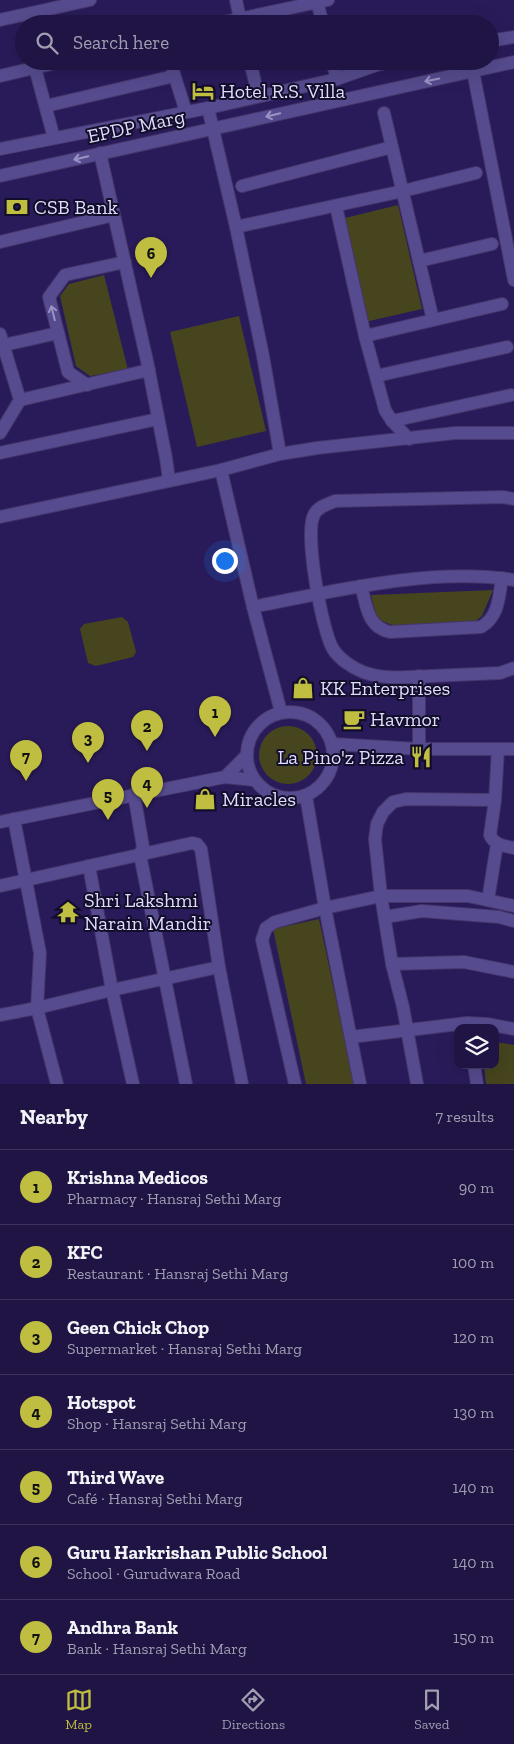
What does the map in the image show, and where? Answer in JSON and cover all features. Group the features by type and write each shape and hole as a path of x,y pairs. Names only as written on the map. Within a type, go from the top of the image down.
{"street":[{"path":"22,15 90,0"},
{"path":"236,0 240,15"},
{"path":"265,15 322,1 323,15"},
{"path":"0,20 15,17"},
{"path":"499,40 514,37"},
{"name":"EPDP Marg","path":"499,65 514,62"},
{"path":"0,76 26,70"},
{"path":"36,70 54,138"},
{"path":"172,70 186,112"},
{"path":"252,70 258,95"},
{"path":"334,70 336,79"},
{"name":"EPDP Marg","path":"0,148 208,108 258,95 336,79 362,70"},
{"name":"EPDP Marg","path":"0,176 478,70"},
{"path":"473,71 514,280"},
{"path":"46,106 174,76"},
{"path":"208,108 236,227 263,356 280,454"},
{"path":"384,114 433,320"},
{"path":"242,186 392,147"},
{"path":"100,153 148,366 170,480"},
{"path":"236,227 403,191 476,173"},
{"path":"336,206 365,336 385,410 392,421 409,439"},
{"path":"0,242 114,215"},
{"path":"419,261 492,244"},
{"path":"87,385 68,372 49,297 66,275 125,262"},
{"path":"365,336 502,304"},
{"path":"20,400 1,342 58,333"},
{"path":"376,376 507,347"},
{"path":"0,433 20,400 87,385 148,366"},
{"path":"392,421 511,395"},
{"path":"0,453 158,419"},
{"path":"0,517 221,470 280,454 317,448 455,433 514,433"},
{"path":"221,470 280,712"},
{"path":"514,499 503,497 335,500 322,506 314,515 311,528 311,547 326,630 334,650 347,664 363,672 381,676 500,673 514,668"},
{"path":"253,607 361,586 426,578 508,579 497,608 488,623 481,627 400,632 382,630 375,626 370,618 361,586"},
{"path":"418,676 419,749"},
{"path":"280,712 294,712 313,718 328,732 333,744 334,757 326,780 317,790 306,796 294,798 278,797 264,791 254,780 248,768 246,756 248,742 256,728 267,718 280,712"},
{"path":"333,744 419,749 514,749"},
{"path":"498,749 495,800 490,835 497,844 514,848"},
{"path":"225,777 246,756"},
{"path":"0,822 225,777 254,780"},
{"path":"134,794 143,847 140,855 186,1084"},
{"path":"306,796 325,908 360,1084"},
{"path":"417,1084 403,1007 392,964 381,896 375,839 377,824 383,812 394,802 406,799 495,800"},
{"path":"14,819 24,880 40,953 37,1008 57,1084"},
{"path":"0,886 192,843 197,844 201,849 219,967 242,1084"},
{"path":"488,900 497,844"},
{"path":"89,866 112,990 133,1084"},
{"path":"295,1084 262,940 266,928 275,922 325,908 381,896 468,896 514,906"},
{"path":"385,917 422,911 499,917 514,921"},
{"path":"392,964 464,962 514,972"},
{"path":"0,1015 219,967"},
{"path":"351,1037 454,1026"},
{"path":"499,1026 514,1029"},
{"path":"475,1069 477,1084"}],"shaded area":[{"path":"398,205 422,309 365,322 341,219"},
{"path":"104,275 128,370 90,376 76,366 60,296 69,284"},
{"path":"239,316 266,431 197,447 170,332"},
{"path":"493,590 482,616 473,623 395,626 382,621 376,615 371,595"},
{"path":"122,617 128,622 136,652 133,657 96,666 88,663 80,629 84,624"},
{"path":"282,726 294,726 309,734 317,749 317,761 309,776 294,784 282,784 267,776 259,761 259,749 267,734"},
{"path":"319,919 354,1084 306,1084 273,929"},
{"path":"499,1043 514,1045 514,1084 486,1084 484,1069 499,1069"}],"place":[{"name":"Hotel R.S. Villa","path":"203,91"},
{"name":"CSB Bank","path":"17,207"},
{"name":"Guru Harkrishan Public School","path":"151,278"},
{"name":"KK Enterprises","path":"303,688"},
{"name":"Havmor","path":"354,719"},
{"name":"Krishna Medicos","path":"215,737"},
{"name":"KFC","path":"147,751"},
{"name":"La Pino'z Pizza","path":"421,757"},
{"name":"Geen Chick Chop","path":"88,763"},
{"name":"Andhra Bank","path":"26,781"},
{"name":"Miracles","path":"205,799"},
{"name":"Hotspot","path":"147,808"},
{"name":"Third Wave","path":"108,820"},
{"name":"Shri Lakshmi Narain Mandir","path":"68,912"}]}
